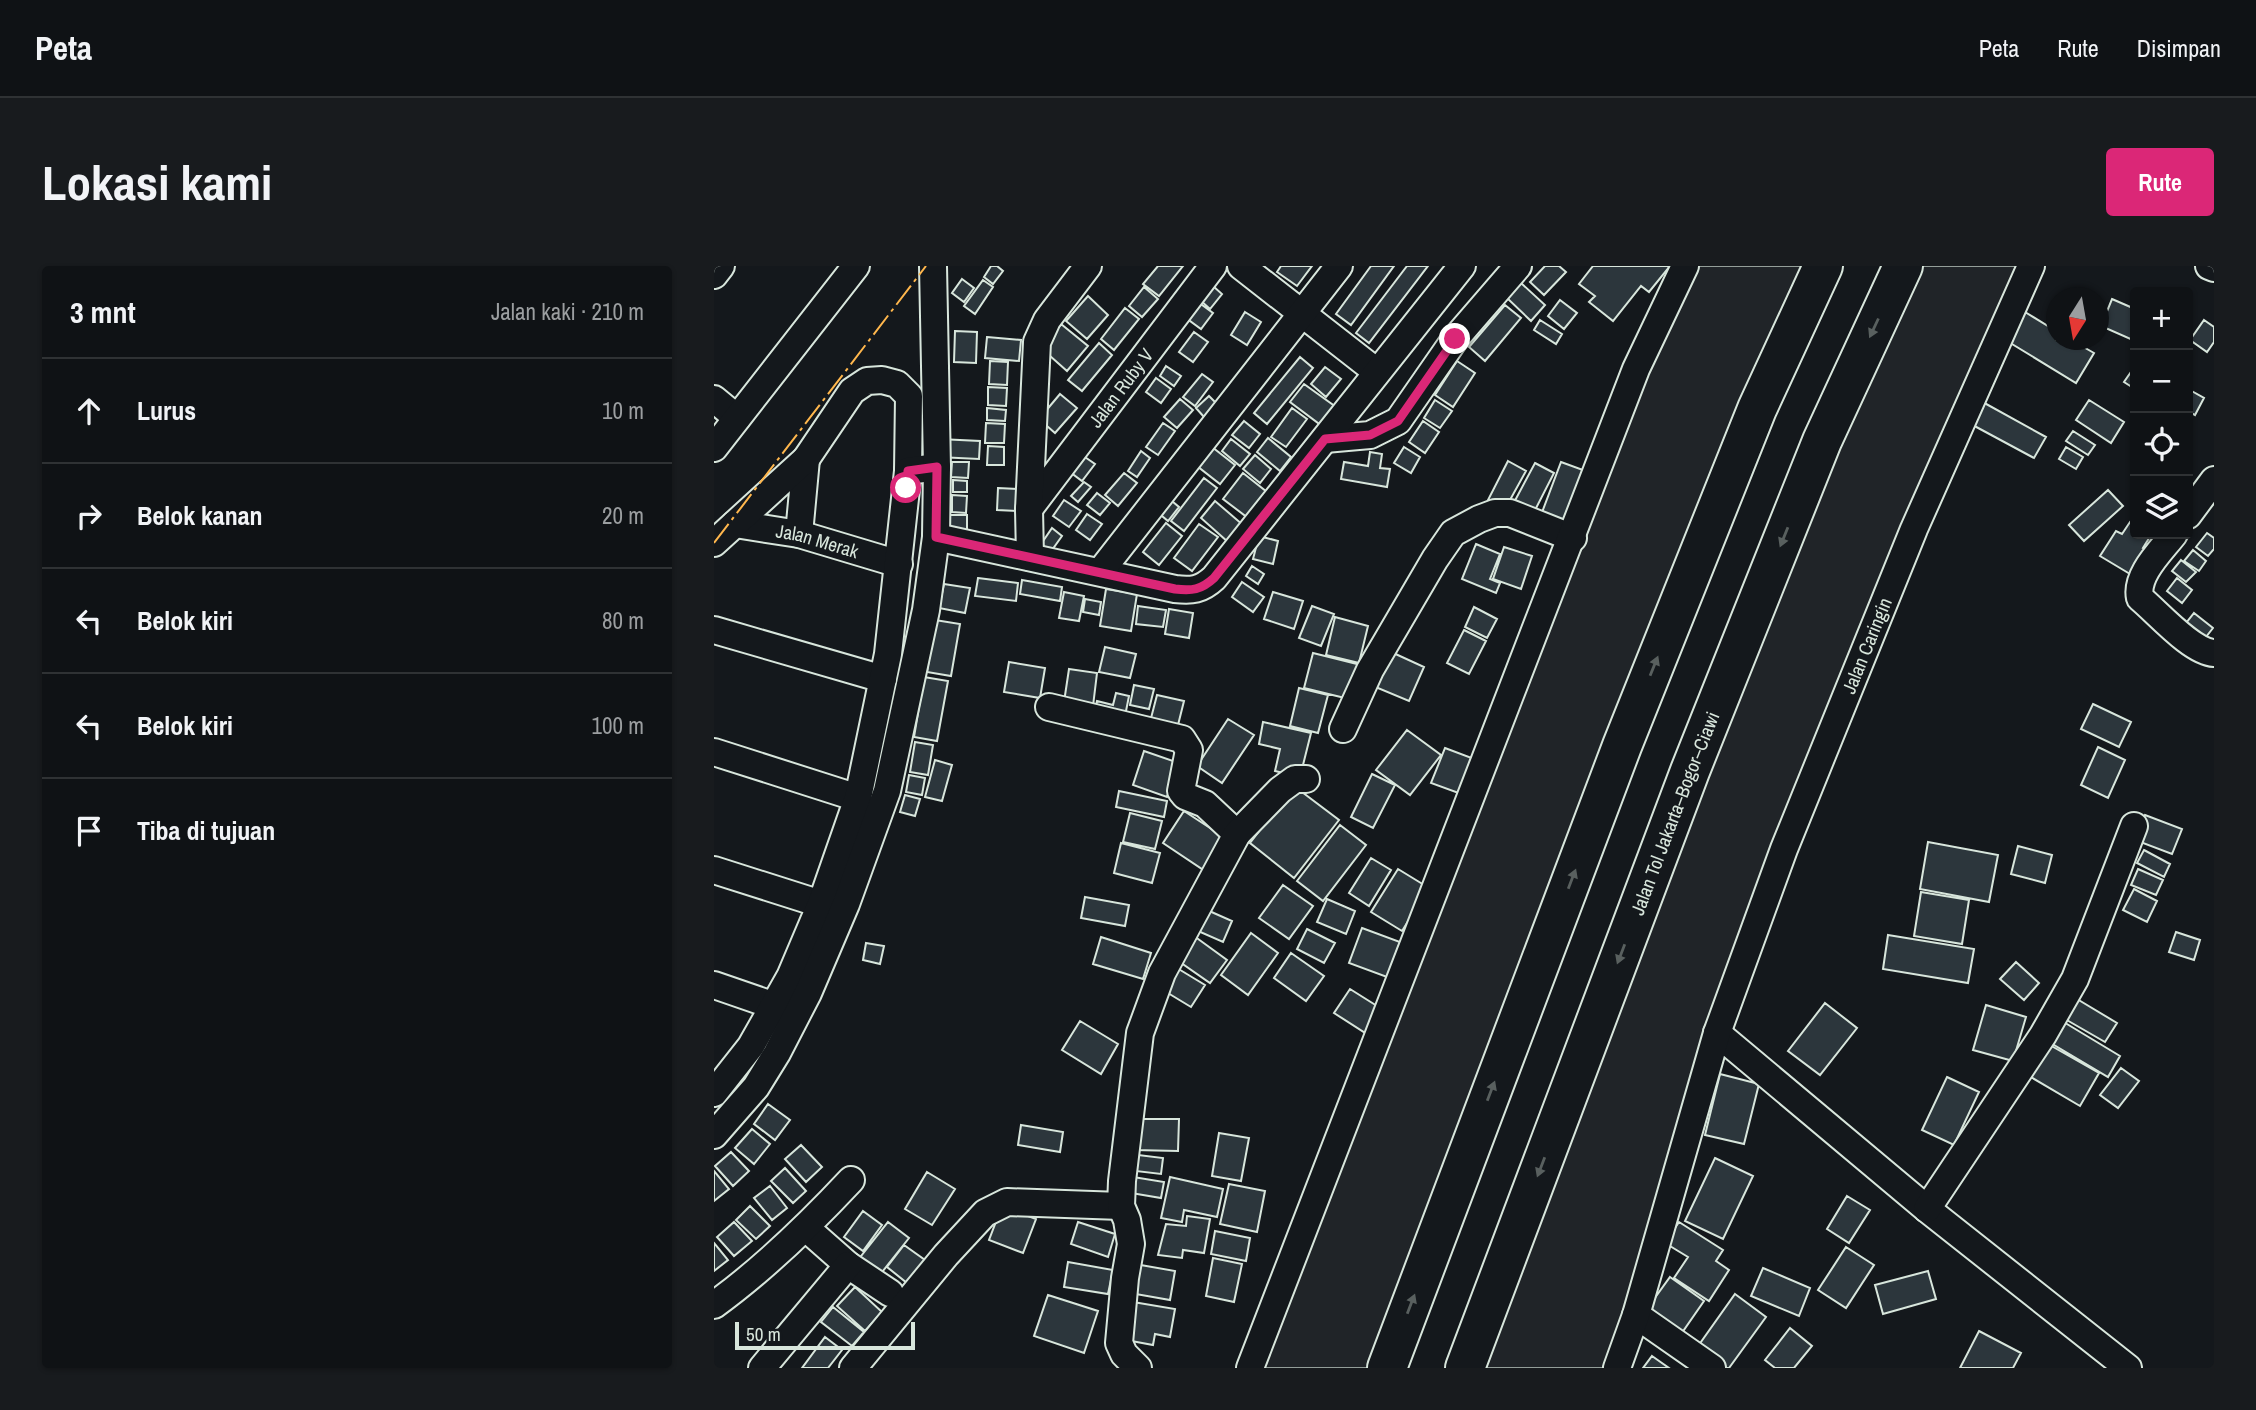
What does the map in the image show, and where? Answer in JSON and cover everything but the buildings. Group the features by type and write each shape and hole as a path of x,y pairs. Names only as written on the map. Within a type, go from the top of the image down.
{"highway":[{"path":"1387,1368 1622,746 1757,409 1824,266"},
{"name":"Jalan Tol Jakarta–Bogor–Ciawi","path":"1465,1368 1695,758 1822,441 1903,266"}],"street":[{"path":"714,275 721,266"},
{"path":"714,448 856,266"},
{"path":"714,1135 757,1087 808,993 887,791 926,610 936,537 933,277 951,266"},
{"path":"1030,557 1029,509 1037,342 1047,320 1088,266"},
{"name":"Jalan Ruby V","path":"1029,509 1213,266"},
{"path":"1241,266 1377,372"},
{"path":"1100,572 1339,266"},
{"path":"936,537 1175,589 1203,588 1214,578 1462,266"},
{"path":"1325,439 1370,435 1398,421 1455,339 1518,266"},
{"path":"1250,1368 1573,538 1636,369 1685,266"},
{"name":"Jalan Caringin","path":"1617,1368 1636,1315 1717,1033 1784,849 1914,529 2031,266"},
{"path":"2209,266 2214,268"},
{"path":"714,543 806,459 852,391 867,381 882,380 897,384 909,396 908,471 888,654 858,798 821,904 790,977 751,1046 714,1093"},
{"path":"714,399 737,418"},
{"path":"799,534 806,459"},
{"path":"908,471 937,467"},
{"path":"2193,508 2214,480"},
{"path":"1343,729 1370,670 1435,559 1454,534 1495,513 1510,513 1573,538"},
{"name":"Jalan Merak","path":"735,524 799,534 899,564"},
{"path":"2170,539 2143,577 2138,588 2140,598 2202,651 2214,653"},
{"path":"714,630 883,679"},
{"path":"1049,707 1182,739 1189,750 1181,791 1185,796 1205,804 1237,834"},
{"path":"714,751 858,798"},
{"path":"1138,1368 1124,1354 1119,1343 1131,1244 1127,1220 1121,1206 1122,1181 1140,1033 1162,974 1237,834 1280,790 1295,779 1306,779"},
{"path":"1927,1209 2043,1035 2075,979 2134,826"},
{"path":"714,870 821,904"},
{"path":"714,985 775,1006"},
{"path":"1717,1033 1927,1209 2128,1368"},
{"path":"714,1305 749,1280 806,1228 851,1180"},
{"path":"853,1368 946,1255 985,1213 1007,1202 1121,1206"},
{"path":"806,1228 848,1265 890,1293"},
{"path":"762,1368 848,1265"},
{"path":"1636,1315 1712,1368"}],"shaded area":[{"path":"1686,266 1824,266 1387,1368 1250,1368"},
{"path":"1903,266 2031,266 1771,884 1615,1368 1465,1368"}],"power":[{"path":"714,543 926,266"}],"route":[{"path":"906,488 908,471 937,467 936,537 1175,589 1203,588 1214,578 1325,439 1370,435 1398,421 1455,339"}]}
